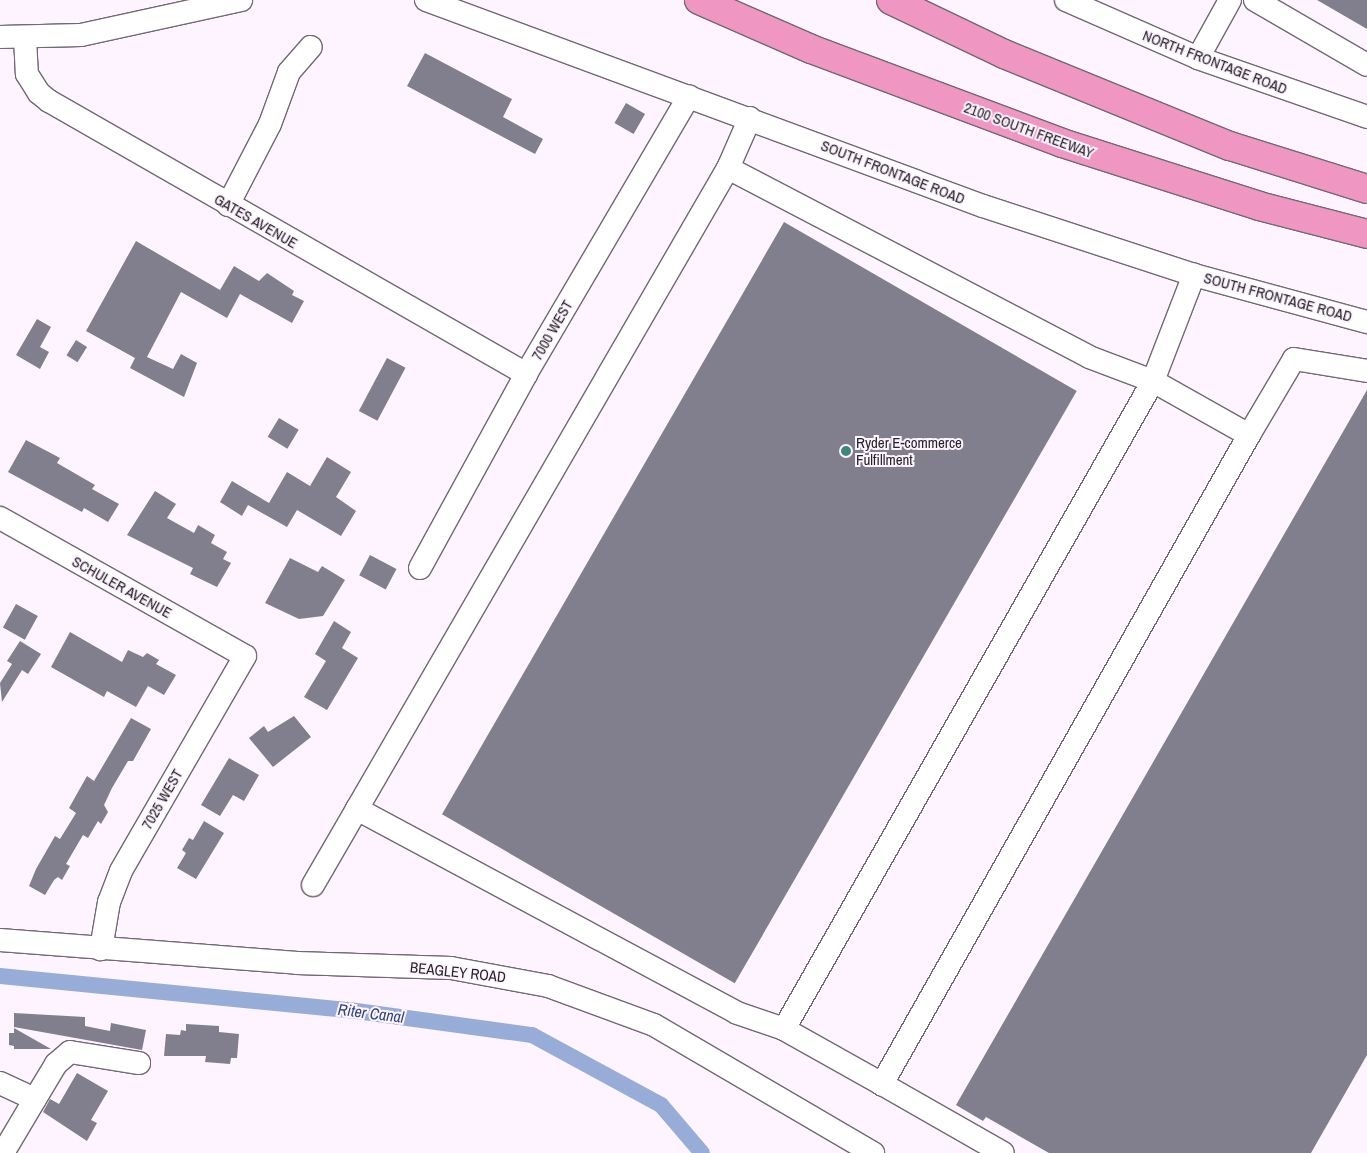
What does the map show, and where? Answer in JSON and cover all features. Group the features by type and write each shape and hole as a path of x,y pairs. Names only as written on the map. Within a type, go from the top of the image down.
{"highway":[{"name":"2100 SOUTH FREEWAY","path":"700,0 820,52 1062,143 1259,206 1367,234"},
{"path":"891,0 1004,54 1230,146 1367,189"}],"street":[{"path":"0,37 25,38 81,35 241,0"},
{"name":"SOUTH FRONTAGE ROAD","path":"426,0 750,118 983,206 1194,275 1367,322"},
{"name":"NORTH FRONTAGE ROAD","path":"1066,0 1198,58 1367,117"},
{"path":"1198,58 1230,0"},
{"path":"1255,0 1367,65"},
{"name":"GATES AVENUE","path":"25,38 27,74 39,93 49,101 526,374"},
{"path":"228,205 270,124 289,72 311,47"},
{"name":"7000 WEST","path":"420,568 526,374 689,96"},
{"path":"313,886 728,168 750,118"},
{"path":"728,168 1088,357 1153,381 1249,435"},
{"path":"784,1029 1153,381 1194,275"},
{"path":"882,1084 1249,435 1294,359 1367,371"},
{"name":"SCHULER AVENUE","path":"0,518 245,656"},
{"name":"7025 WEST","path":"101,950 109,902 121,871 245,656"},
{"path":"357,809 737,1013 784,1029 1003,1153"},
{"name":"BEAGLEY ROAD","path":"0,940 101,950 451,968 548,986 600,1002 654,1025 873,1153"},
{"path":"3,1153 56,1064 70,1052 139,1063"},
{"path":"0,1083 35,1099"}],"building":[{"path":"1317,0 1367,0 1367,29"},
{"path":"425,53 512,99 503,117 543,139 535,154 407,86"},
{"path":"626,103 645,114 634,134 614,123"},
{"path":"784,222 1077,391 735,983 442,814"},
{"path":"136,241 220,290 234,266 259,281 267,273 294,291 292,295 304,301 292,323 240,294 227,318 181,292 147,357 173,369 181,354 197,363 184,397 130,368 135,358 86,331"},
{"path":"37,319 51,327 40,347 49,352 40,369 16,355"},
{"path":"76,340 87,347 77,362 66,355"},
{"path":"387,358 406,368 377,421 359,411"},
{"path":"1367,390 1367,1055 1311,1153 1049,1153 986,1117 983,1121 956,1105"},
{"path":"279,418 299,430 287,449 268,437"},
{"path":"26,440 60,458 57,463 95,485 92,489 119,504 108,522 84,508 82,512 8,472"},
{"path":"327,457 351,472 336,497 356,511 341,536 297,510 287,527 248,505 242,516 220,502 232,481 269,503 287,472 310,486"},
{"path":"155,491 176,504 167,518 194,533 198,525 215,535 211,543 227,552 223,559 231,563 217,587 190,574 193,568 127,535"},
{"path":"370,555 396,569 386,589 359,575"},
{"path":"290,558 318,572 322,566 345,580 323,616 299,619 265,603"},
{"path":"16,604 38,616 25,640 3,628"},
{"path":"334,621 351,632 342,648 358,658 327,710 304,697 326,661 315,654"},
{"path":"70,632 122,662 128,650 143,657 147,653 159,660 156,664 176,675 164,695 148,686 136,707 107,691 104,697 51,667"},
{"path":"20,641 41,654 28,674 22,670 2,702 0,683 12,664 7,661"},
{"path":"294,716 311,737 273,767 249,738 264,726 268,732"},
{"path":"131,718 151,729 133,761 128,761 112,788 104,805 108,812 101,824 98,821 88,838 83,835 66,864 70,866 62,880 58,877 54,880 45,895 29,886 36,869 55,836 60,839 76,813 69,808 87,776 94,781"},
{"path":"229,758 259,775 244,801 233,795 220,816 201,805"},
{"path":"204,821 224,833 196,879 177,868 186,853 182,850 189,838 193,840"},
{"path":"14,1013 85,1017 85,1026 110,1031 111,1023 146,1030 142,1050 14,1027"},
{"path":"186,1024 219,1026 219,1032 239,1034 237,1058 231,1058 230,1064 205,1062 206,1056 164,1056 166,1034 180,1035 181,1030 186,1031"},
{"path":"14,1028 51,1049 14,1049 14,1046 9,1045 9,1033 14,1033"},
{"path":"77,1073 108,1091 91,1120 97,1123 87,1141 43,1112 50,1099 59,1104"}],"waterway":[{"name":"Riter Canal","path":"0,976 349,1010 532,1035 661,1105 702,1153"}],"place":[{"name":"Ryder E-commerce Fulfillment","path":"846,451"}]}
